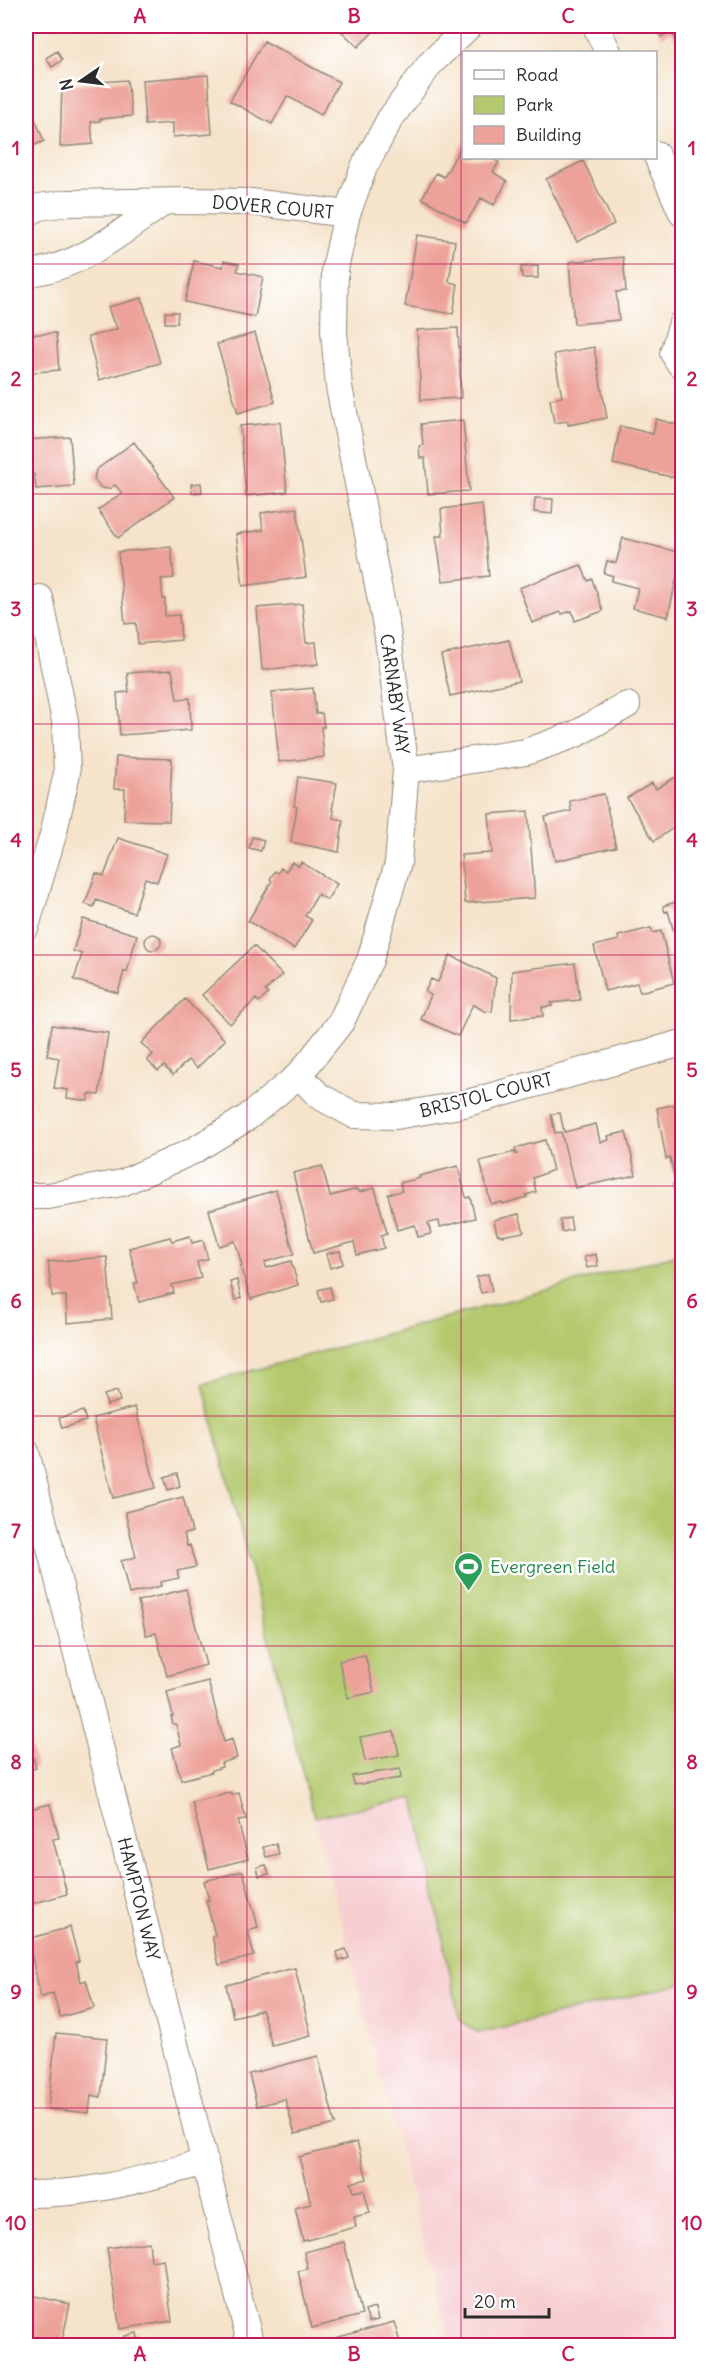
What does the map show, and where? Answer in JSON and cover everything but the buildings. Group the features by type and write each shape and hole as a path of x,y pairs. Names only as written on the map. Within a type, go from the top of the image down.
{"street":[{"name":"CARNABY WAY","path":"26,1196 48,1196 122,1183 193,1151 248,1117 299,1076 341,1022 370,960 398,863 406,770 387,631 339,387 334,331 335,269 347,214 364,167 390,119 430,64 469,26"},
{"path":"596,26 608,51"},
{"path":"657,156 682,213"},
{"name":"DOVER COURT","path":"26,214 39,207 68,203 250,202 347,214"},
{"path":"26,273 74,262 97,249 163,203"},
{"path":"682,323 673,353 682,364"},
{"path":"26,926 53,835 67,773 65,721 40,598"},
{"path":"406,770 526,752 576,734 627,705"},
{"name":"BRISTOL COURT","path":"299,1076 319,1096 354,1115 396,1116 460,1105 682,1043"},
{"name":"HAMPTON WAY","path":"26,1452 251,2346"},
{"path":"26,2194 61,2194 102,2189 206,2162"}],"shaded area":[{"name":"Evergreen Field","path":"682,1253 682,2345 450,2345 203,1384"}],"green space":[{"name":"Evergreen Field","path":"682,1253 682,1984 479,2033 460,2021 414,1798 314,1817 203,1384"}],"place":[{"name":"Evergreen Field","path":"469,1592"}]}
